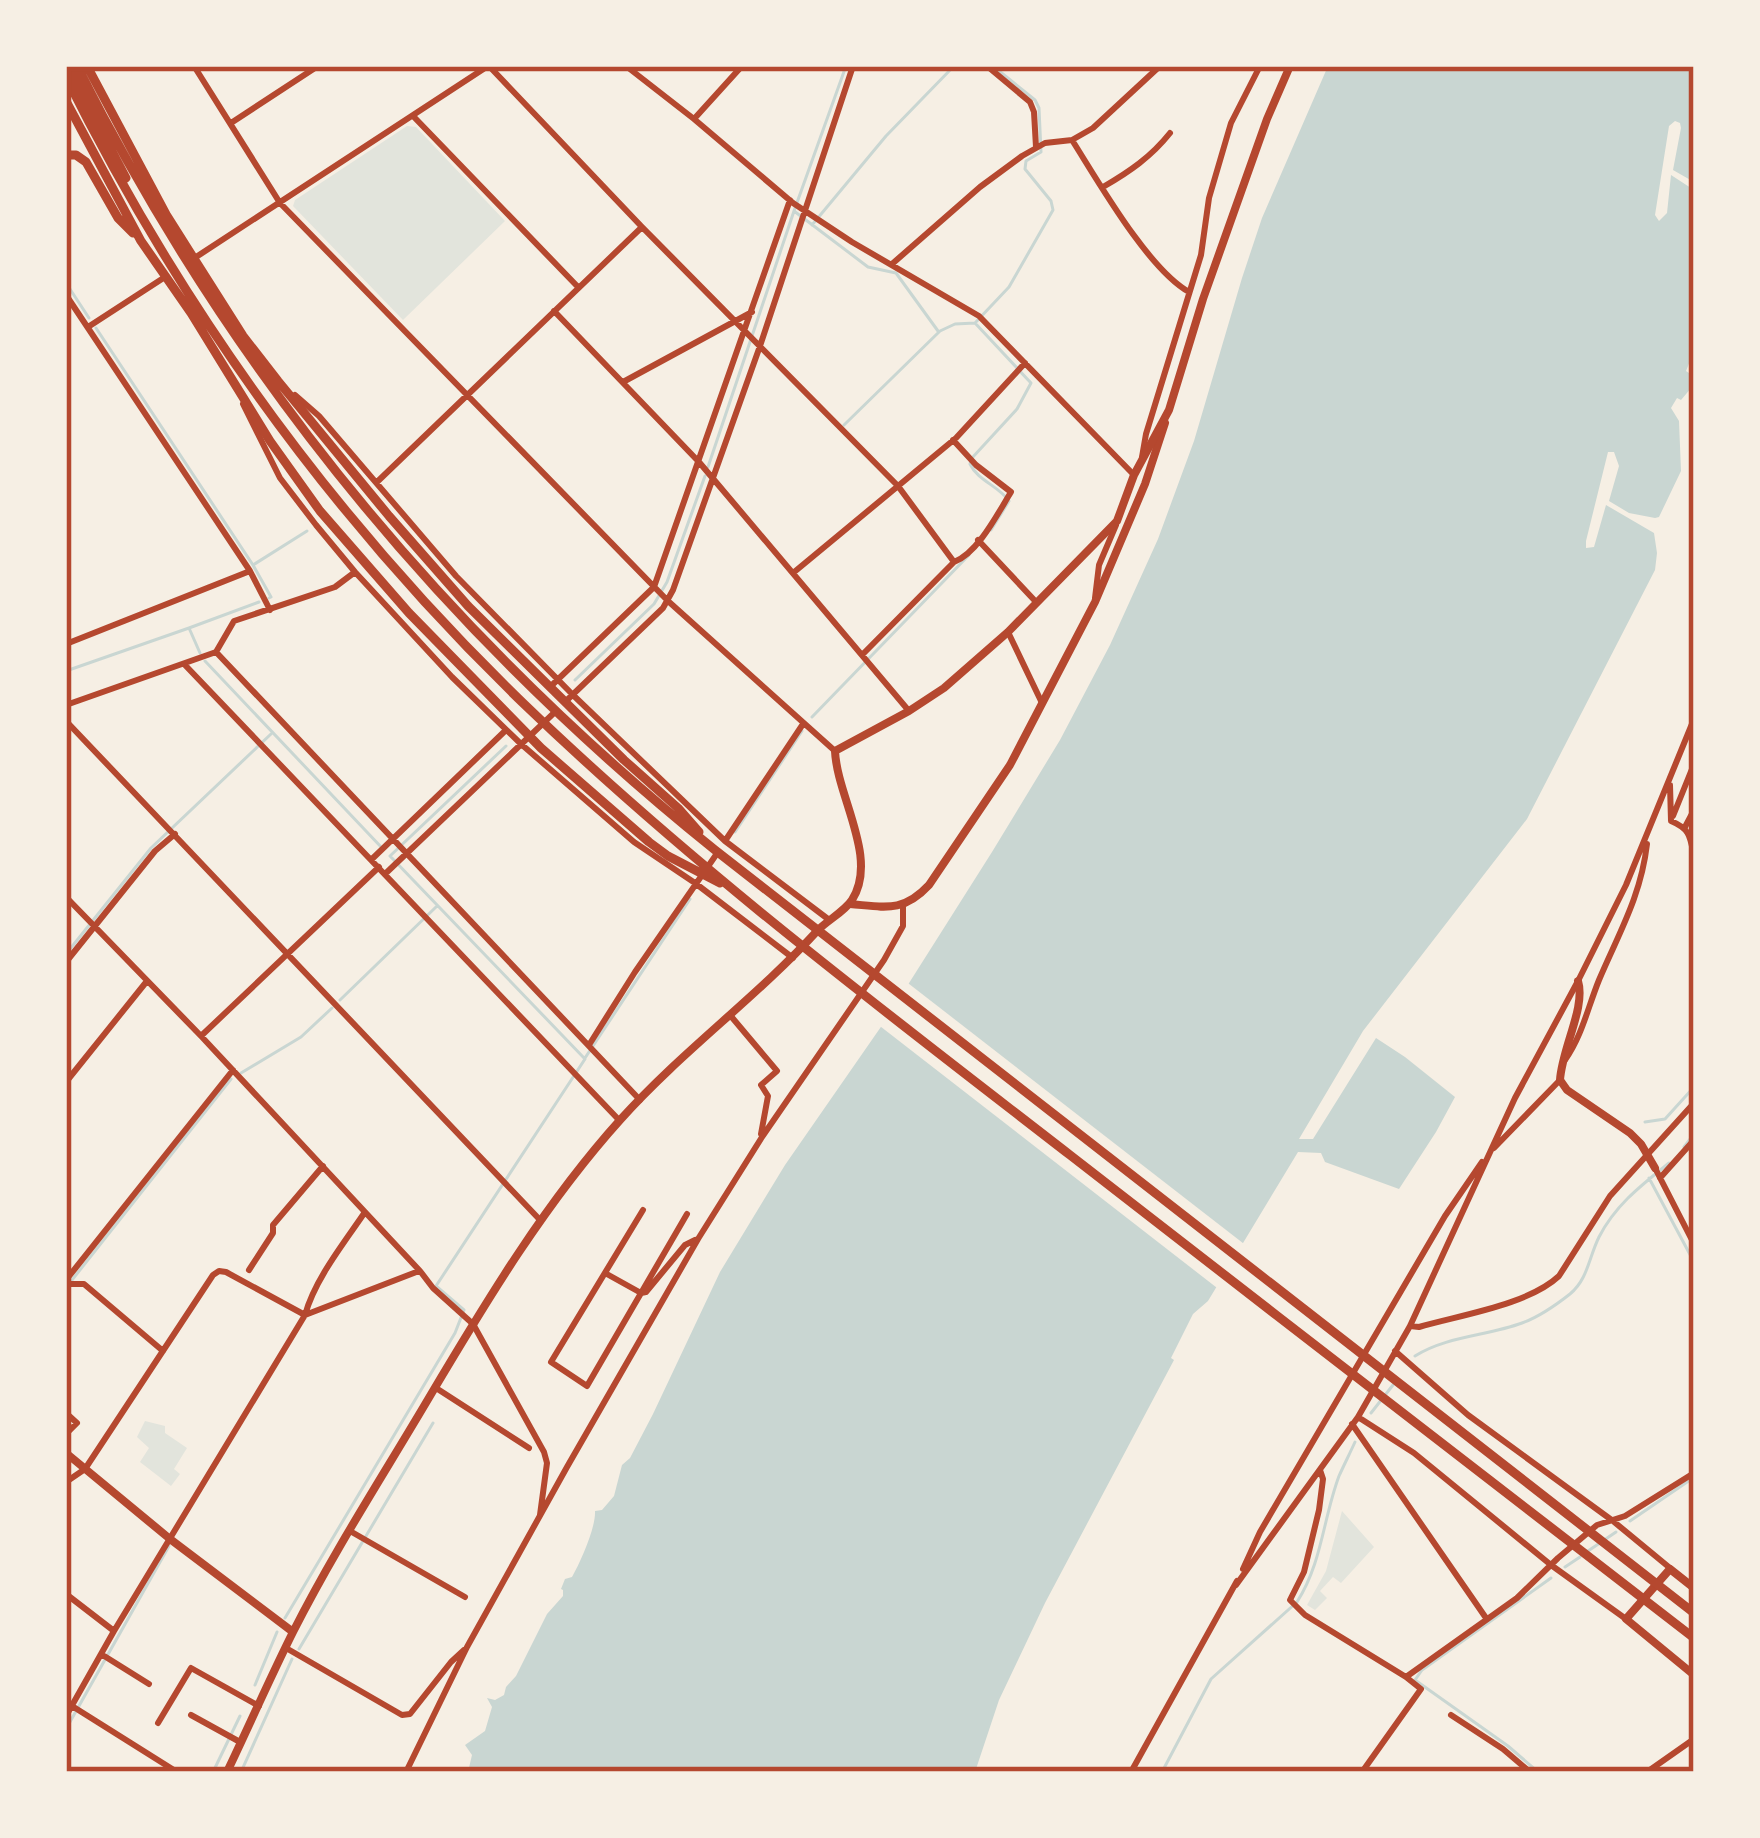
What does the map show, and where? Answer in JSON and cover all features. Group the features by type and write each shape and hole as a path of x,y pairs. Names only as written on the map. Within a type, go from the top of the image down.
{"highway":[{"path":"87,66 193,259 278,381 468,606 678,808 715,850"},
{"path":"71,70 175,271 191,313"},
{"path":"71,70 196,278 284,407 364,509 530,688 643,792 715,850 1694,1613"},
{"path":"71,70 130,198 255,394 353,519 519,699 734,891 1694,1639"},
{"path":"68,105 142,241 320,511 511,719 610,810 668,856 734,891"},
{"path":"66,155 86,162 118,218 142,241"}],"main road":[{"path":"850,904 887,908 914,900 1010,765 1095,602 1145,484 1203,299 1267,119 1291,66"},
{"path":"227,1772 234,1739 259,1706 293,1633 436,1387 466,1318 619,1120 793,958 828,919 850,904 863,868 835,751 944,688 1008,632 1118,521 1134,475 1169,410"},
{"path":"1578,981 1580,1004 1565,1045 1560,1080 1567,1090 1630,1133 1658,1174"},
{"path":"66,1453 293,1633"},
{"path":"1694,1588 1670,1569 1626,1619 1694,1676"}],"street":[{"path":"194,66 280,202 655,589 835,751"},
{"path":"231,123 319,66"},
{"path":"193,259 489,66 898,486 954,562"},
{"path":"626,66 798,209 980,317 1021,366 1134,475"},
{"path":"378,867 380,852 398,850 506,730 655,589 744,332 854,66"},
{"path":"987,66 1030,102 1039,146"},
{"path":"892,264 980,187 1039,146 1072,140 1094,128 1160,66"},
{"path":"1141,461 1201,255 1209,198 1231,124 1260,66"},
{"path":"694,119 739,67"},
{"path":"413,116 578,287"},
{"path":"1102,188 1136,167 1170,134"},
{"path":"1072,140 1154,260 1177,286 1189,292"},
{"path":"201,1036 378,867 521,744 666,599 758,343 798,209"},
{"path":"377,482 642,227"},
{"path":"88,327 165,277"},
{"path":"66,295 250,571 270,610"},
{"path":"554,311 700,463 909,712"},
{"path":"623,382 753,311"},
{"path":"793,573 953,440 1021,366"},
{"path":"228,373 280,478 355,572 452,677 634,842 793,958"},
{"path":"278,381 319,416 456,576 573,695 725,841 828,919"},
{"path":"865,658 954,562 963,560 980,542 1011,492 953,440"},
{"path":"1095,602 1099,565 1118,521"},
{"path":"980,542 1037,603"},
{"path":"66,644 250,571"},
{"path":"66,705 216,652 234,621 335,587 355,572"},
{"path":"1008,632 1042,703"},
{"path":"216,652 398,850 640,1100"},
{"path":"185,664 619,1120"},
{"path":"1236,1585 1355,1420 1409,1326 1515,1098 1648,835 1694,719"},
{"path":"66,721 541,1221"},
{"path":"592,1047 803,724"},
{"path":"1671,820 1694,764"},
{"path":"1670,781 1671,820"},
{"path":"1694,811 1690,830 1694,856"},
{"path":"1671,820 1690,830"},
{"path":"66,962 92,924 172,831"},
{"path":"1561,1067 1575,1046 1632,910 1648,835"},
{"path":"66,897 466,1318 544,1452 548,1463 540,1519"},
{"path":"406,1772 467,1647 698,1239 761,1137 884,960 903,926 903,905"},
{"path":"66,1082 147,981"},
{"path":"730,1015 777,1071 761,1085 768,1096 761,1137"},
{"path":"68,1282 233,1070"},
{"path":"1131,1772 1261,1532 1445,1216 1470,1176 1560,1080"},
{"path":"1409,1326 1492,1306 1548,1286 1610,1196 1694,1103"},
{"path":"1694,1140 1658,1174 1694,1244"},
{"path":"249,1270 274,1225 323,1166"},
{"path":"643,1210 551,1362 587,1386 687,1214"},
{"path":"66,1716 365,1212"},
{"path":"604,1273 646,1292 685,1245 698,1239"},
{"path":"66,1482 85,1469 219,1271 305,1316"},
{"path":"305,1316 420,1271"},
{"path":"68,1282 84,1284 163,1351"},
{"path":"1395,1351 1506,1445 1670,1569"},
{"path":"436,1387 529,1448"},
{"path":"66,1414 77,1423 66,1435"},
{"path":"1355,1420 1433,1468 1551,1565 1626,1619"},
{"path":"1355,1420 1486,1618"},
{"path":"1320,1470 1319,1510 1304,1572 1291,1596 1294,1605 1420,1689 1362,1772"},
{"path":"1406,1677 1517,1598 1597,1525 1694,1473"},
{"path":"350,1531 465,1597"},
{"path":"66,1594 114,1631"},
{"path":"286,1648 402,1715 410,1714 467,1647"},
{"path":"104,1656 149,1684"},
{"path":"158,1723 191,1668 259,1706"},
{"path":"74,1707 177,1772"},
{"path":"190,1715 234,1739"},
{"path":"1451,1715 1530,1772"},
{"path":"1647,1772 1694,1739"}],"shaded area":[{"path":"1328,66 1694,66 1694,182 1673,170 1681,128 1675,121 1669,126 1655,215 1659,221 1667,213 1671,175 1694,190 1694,362 1690,361 1686,371 1692,375 1692,387 1671,408 1679,421 1681,471 1659,517 1629,513 1609,501 1619,466 1614,452 1608,452 1586,541 1586,548 1594,547 1606,505 1654,533 1655,570 1527,819 1363,1031 1299,1139 1313,1139 1376,1038 1455,1097 1399,1189 1325,1162 1321,1153 1298,1152 1208,1301 1193,1314 1174,1360 1045,1603 999,1700 975,1772 468,1772 472,1755 465,1745 485,1731 492,1707 487,1698 504,1695 547,1614 563,1596 561,1589 587,1544 595,1511 614,1496 622,1465 653,1414 720,1272 785,1165 885,1021 992,852 1060,740 1110,645 1158,539 1194,441 1262,218"},
{"path":"407,126 416,127 505,221 403,320 293,206 295,200"},
{"path":"145,1421 165,1426 165,1433 187,1448 174,1469 180,1474 171,1486 140,1462 149,1448 137,1437"},
{"path":"1342,1511 1374,1547 1341,1583 1333,1577 1320,1591 1327,1598 1315,1610 1307,1605 1326,1571"}],"pier":[{"path":"904,980 1248,1247 1221,1291 876,1023"}],"waterway":[{"path":"708,467 846,66"},
{"path":"812,225 886,136 954,66"},
{"path":"844,425 940,331 975,323 1009,287 1053,210 1025,169 1026,161 1041,152 1039,108 993,66"},
{"path":"794,211 868,267 896,273 938,331"},
{"path":"66,283 89,318"},
{"path":"975,323 1031,383 1017,409 970,464 1009,501 991,530"},
{"path":"96,328 253,565"},
{"path":"575,680 654,604 667,582 705,476"},
{"path":"269,598 253,565 307,531"},
{"path":"812,717 969,555"},
{"path":"189,628 259,602"},
{"path":"66,671 189,628 200,653"},
{"path":"205,661 383,849"},
{"path":"735,832 802,731"},
{"path":"66,954 151,848 271,734"},
{"path":"390,856 506,746"},
{"path":"285,1618 455,1333 464,1310 436,1286 585,1059 390,856"},
{"path":"585,1058 690,899"},
{"path":"340,1000 436,907"},
{"path":"241,1073 301,1037 332,1008"},
{"path":"72,1280 231,1079"},
{"path":"1645,1122 1665,1119 1694,1087"},
{"path":"1684,1147 1694,1134"},
{"path":"1415,1356 1440,1344 1522,1323 1565,1298 1581,1282 1613,1214 1669,1163"},
{"path":"1649,1178 1694,1262"},
{"path":"1371,1413 1393,1385"},
{"path":"299,1649 433,1423"},
{"path":"1162,1772 1211,1679 1297,1602 1312,1572 1339,1476 1355,1442"},
{"path":"1630,1521 1693,1478"},
{"path":"1588,1551 1616,1532"},
{"path":"66,1729 169,1546"},
{"path":"1565,1567 1580,1557"},
{"path":"1538,1772 1415,1680 1422,1670 1551,1578"},
{"path":"255,1685 277,1632"},
{"path":"241,1772 292,1659"},
{"path":"213,1772 240,1716"}]}
